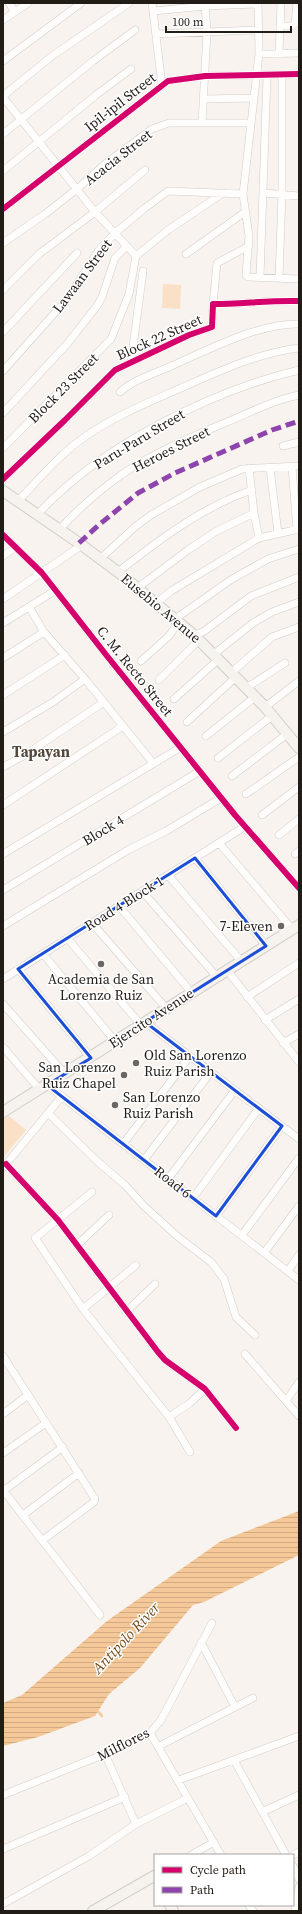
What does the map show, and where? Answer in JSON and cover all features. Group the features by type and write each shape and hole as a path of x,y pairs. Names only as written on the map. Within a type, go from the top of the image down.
{"street":[{"path":"9,3 15,12"},
{"path":"3,20 28,3"},
{"path":"3,61 81,3"},
{"path":"128,3 52,56 3,97 59,165 95,212 136,256 168,230 223,193"},
{"path":"152,3 162,85"},
{"path":"279,54 281,3"},
{"path":"280,26 292,26 295,24 297,3"},
{"path":"154,11 205,4 258,4 259,54 243,194 249,246 246,275 248,277 299,279"},
{"path":"202,123 207,32 205,4"},
{"path":"3,134 93,61 135,30"},
{"path":"156,34 259,30"},
{"path":"259,54 299,54"},
{"path":"3,171 96,95 131,69"},
{"name":"Ipil-ipil Street","path":"3,209 162,85 172,80 204,76 267,76 299,74"},
{"path":"279,278 282,194 282,75"},
{"path":"260,277 267,76"},
{"path":"204,99 254,98"},
{"name":"Acacia Street","path":"3,243 77,189 105,164 152,129 169,123 251,123"},
{"path":"3,290 39,254 95,212 145,170"},
{"name":"Lawaan Street","path":"3,371 68,298 99,250 114,234 168,191 243,194"},
{"path":"264,194 299,196"},
{"path":"186,254 245,212"},
{"path":"213,304 217,262 249,246"},
{"path":"3,413 53,361 92,311 102,297 115,258 126,247"},
{"path":"3,332 77,253"},
{"name":"Block 23 Street","path":"3,448 111,339 129,294 136,256"},
{"path":"131,362 143,271"},
{"name":"Block 22 Street","path":"3,479 66,420 115,370 189,334 212,327 213,304 239,304 259,301 299,301"},
{"path":"120,392 137,381 236,338 289,324 299,324"},
{"path":"18,501 59,458 86,436 118,417 205,377 259,356 287,349 299,348"},
{"name":"Paru-Paru Street","path":"38,514 60,491 81,474 147,431 194,407 243,387 299,370"},
{"name":"Heroes Street","path":"58,530 71,516 120,475 141,463 211,429 265,406 299,395"},
{"path":"283,446 299,442"},
{"path":"100,558 122,537 151,515 200,487 242,469 295,466 298,530 260,538 171,591 155,604"},
{"path":"249,468 254,513 260,538"},
{"path":"270,468 278,533"},
{"path":"118,572 190,520 234,496 252,490"},
{"name":"Eusebio Avenue","path":"3,491 100,558 196,638 216,656 255,697 299,748"},
{"path":"136,589 188,550 215,532 254,513"},
{"name":"C. M. Recto Street","path":"3,535 42,573 244,827 299,888"},
{"path":"3,599 82,545"},
{"path":"3,556 16,547"},
{"path":"140,661 169,636 176,621 232,578 268,559 299,549"},
{"path":"159,680 196,638 251,596 299,577"},
{"path":"3,623 56,590"},
{"path":"174,699 216,656 253,623 272,612 299,602"},
{"path":"29,607 44,632 85,679 153,763"},
{"path":"187,722 272,637 299,627"},
{"path":"3,658 44,632"},
{"path":"3,695 65,655"},
{"path":"246,688 285,663"},
{"path":"3,732 53,702 85,679"},
{"path":"264,707 299,681"},
{"path":"206,736 255,697"},
{"path":"3,767 104,702"},
{"path":"218,758 272,716"},
{"path":"3,804 123,726"},
{"path":"232,776 287,734"},
{"path":"3,854 181,747"},
{"path":"246,794 299,757"},
{"name":"Block 4","path":"4,887 200,771"},
{"path":"262,814 299,787"},
{"path":"3,926 128,850 166,831 221,798"},
{"path":"279,835 299,819"},
{"name":"Road 4 Block 1","path":"3,979 244,827"},
{"path":"219,843 296,927"},
{"path":"195,858 266,946"},
{"path":"168,875 240,962"},
{"path":"142,891 217,977"},
{"path":"119,906 191,992"},
{"path":"92,923 166,1008"},
{"name":"Ejercito Avenue","path":"3,1112 91,1058 191,992 296,927"},
{"path":"67,938 143,1023 190,1056 299,1139"},
{"path":"43,954 115,1041"},
{"path":"247,997 299,963"},
{"path":"18,969 91,1058"},
{"path":"227,970 299,1062"},
{"path":"265,1020 299,999"},
{"path":"3,1004 65,1074"},
{"path":"284,1043 299,1034"},
{"name":"Road 6","path":"3,1047 43,1087 62,1096 299,1280"},
{"path":"123,1144 190,1056"},
{"path":"144,1160 211,1072"},
{"path":"168,1178 235,1090"},
{"path":"62,1096 49,1114 4,1166 58,1220 126,1312 165,1360 204,1389 236,1428"},
{"path":"193,1198 259,1108"},
{"path":"49,1114 98,1162 125,1185 144,1206 177,1236 211,1262 224,1279 236,1317 255,1335"},
{"path":"216,1216 282,1126"},
{"path":"242,1235 299,1158"},
{"path":"92,1192 35,1238 83,1309 169,1417 190,1452"},
{"path":"264,1253 299,1206"},
{"path":"77,1245 109,1215"},
{"path":"288,1271 299,1255"},
{"path":"83,1309 109,1289 136,1265"},
{"path":"126,1312 155,1284"},
{"path":"245,1354 299,1416"},
{"path":"3,1356 94,1497 94,1502 43,1540"},
{"path":"3,1372 10,1366"},
{"path":"286,1401 299,1382"},
{"path":"169,1417 190,1403 204,1389"},
{"path":"3,1414 28,1395"},
{"path":"3,1454 46,1422"},
{"path":"63,1447 3,1490 100,1615"},
{"path":"23,1514 79,1473"},
{"name":"Milflores","path":"3,1795 105,1754 150,1733 161,1720 212,1623"},
{"path":"201,1642 235,1707"},
{"path":"159,1746 253,1698"},
{"path":"150,1733 179,1780 220,1854"},
{"path":"179,1780 299,1736"},
{"path":"105,1754 136,1824"},
{"path":"234,1760 285,1854"},
{"path":"262,1812 299,1795"},
{"path":"3,1849 125,1797"},
{"path":"3,1904 89,1856 136,1824 188,1798"},
{"path":"193,1854 214,1842"},
{"path":"294,1868 299,1879"},
{"path":"93,1911 154,1877"},
{"path":"294,1910 299,1887"}],"highlighted area":[{"path":"195,858 266,946 145,1022 282,1126 216,1216 47,1085 91,1058 18,969"}],"shaded area":[{"path":"163,284 181,285 180,309 162,308"},
{"path":"9,1116 26,1130 3,1158 3,1119"}],"water":[{"name":"Antipolo River","path":"299,1511 299,1555 204,1602 193,1605 140,1668 109,1694 95,1716 38,1737 3,1746 3,1703 22,1695 107,1621 221,1541"}],"waterway":[{"path":"96,1709 102,1716"}],"marked path":[{"path":"79,543 138,493 175,473 272,430 299,421"}],"cycle path":[{"path":"3,209 168,81 205,76 299,74"},
{"path":"3,479 115,370 189,335 212,327 213,304 299,301"},
{"path":"3,535 42,573 235,815 299,888"},
{"path":"6,1164 58,1220 158,1352 165,1360 205,1389 236,1428"}],"place":[{"name":"7-Eleven","path":"281,926"},
{"name":"Academia de San Lorenzo Ruiz","path":"101,964"},
{"name":"Old San Lorenzo Ruiz Parish","path":"136,1063"},
{"name":"San Lorenzo Ruiz Chapel","path":"124,1075"},
{"name":"San Lorenzo Ruiz Parish","path":"115,1105"}],"district":[{"name":"Tapayan","path":"41,752"}]}
